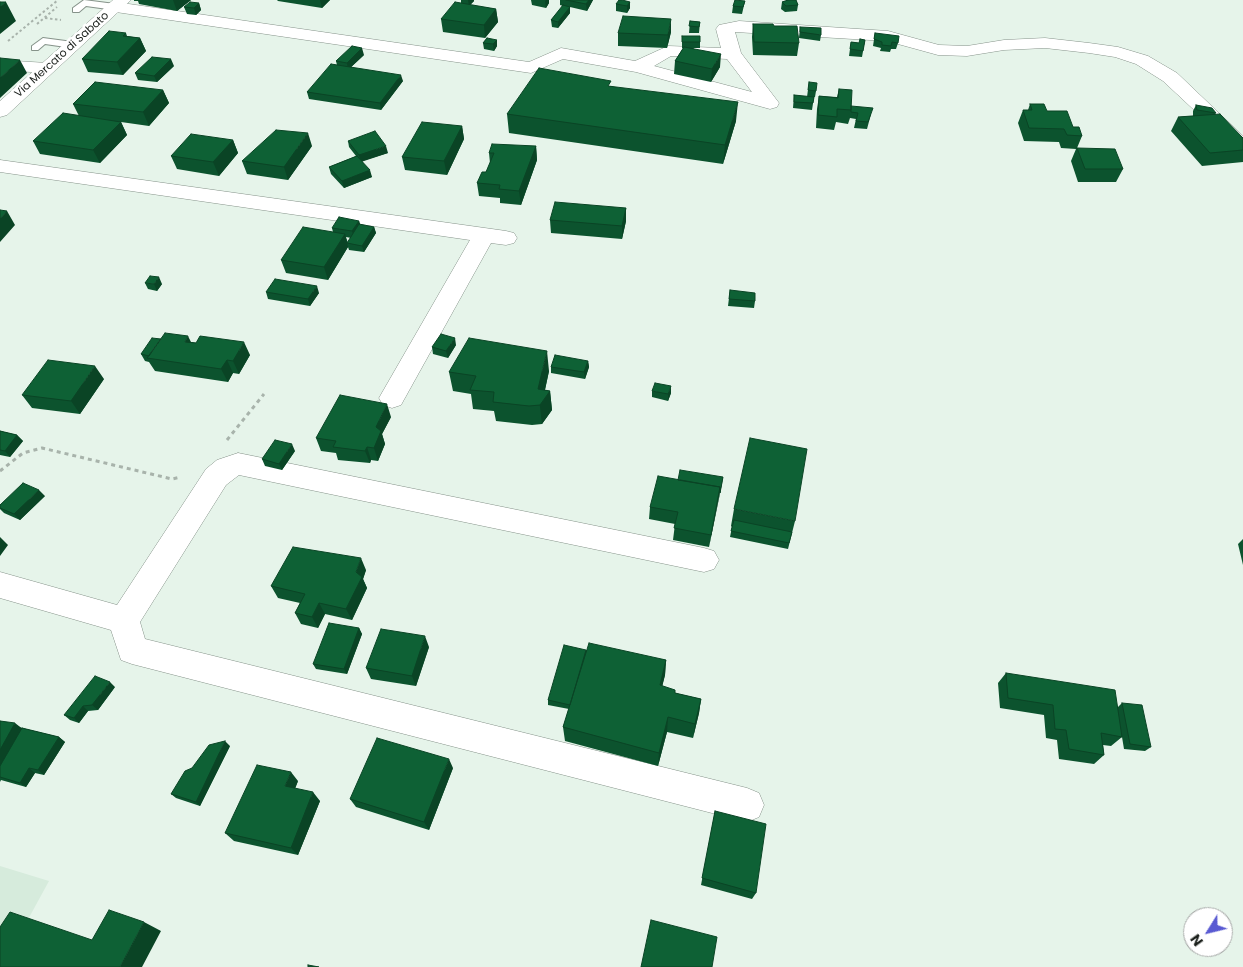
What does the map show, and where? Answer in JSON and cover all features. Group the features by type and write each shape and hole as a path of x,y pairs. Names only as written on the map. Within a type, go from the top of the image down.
{"street":[{"name":"Via Mercato di Sabato","path":"0,111 119,4"},
{"path":"119,4 531,68 560,53 638,67 770,103 732,54 725,29 739,26 888,36 938,50 967,50 1004,45 1045,43 1118,52 1142,60 1170,77 1230,132 1243,149"},
{"path":"638,67 668,52 732,54"},
{"path":"0,65 47,68"},
{"path":"0,166 495,236 392,398"},
{"path":"704,560 238,464 227,468 216,477 124,620 132,650 747,805"},
{"path":"0,585 124,620"}],"lane":[{"path":"76,10 86,2 119,4"},
{"path":"35,48 52,34"},
{"path":"43,41 73,45"}],"path":[{"path":"8,41 58,0"},
{"path":"223,445 264,394"},
{"path":"0,471 23,453 42,448 172,479 188,476"}],"shaded area":[{"path":"0,866 49,881 2,967 0,967"}],"building":[{"path":"566,0 589,0 586,4"},
{"path":"619,0 630,2 627,6 616,4"},
{"path":"735,0 745,1 743,7 733,6"},
{"path":"796,0 798,5 786,6 782,2"},
{"path":"190,2 199,3 194,8 184,7"},
{"path":"455,2 496,9 484,25 441,19"},
{"path":"563,5 570,7 558,22 551,20"},
{"path":"623,16 671,19 668,35 618,33"},
{"path":"690,21 700,22 699,27 689,26"},
{"path":"753,24 797,26 799,43 754,42"},
{"path":"800,27 821,28 821,35 800,32"},
{"path":"109,31 126,33 123,36 140,38 117,62 82,59"},
{"path":"875,33 899,36 898,43 892,42 891,46 882,45 882,42 874,39"},
{"path":"682,36 700,36 700,42 682,42"},
{"path":"487,38 497,40 493,44 483,43"},
{"path":"860,39 865,40 863,51 850,49 851,42 859,43"},
{"path":"352,46 362,48 347,63 336,61"},
{"path":"684,47 721,54 712,69 675,61"},
{"path":"152,57 171,59 154,76 135,73"},
{"path":"0,58 20,60 0,78"},
{"path":"331,64 401,75 380,103 307,92"},
{"path":"539,68 611,81 608,86 738,102 725,145 507,114"},
{"path":"95,82 163,90 143,112 73,104"},
{"path":"809,82 817,83 816,91 808,90"},
{"path":"839,89 852,90 851,110 837,109 837,117 818,115 819,96 838,98"},
{"path":"794,95 814,97 813,103 794,102"},
{"path":"1030,104 1044,104 1047,111 1067,111 1073,127 1079,127 1082,136 1067,135 1064,129 1029,128 1023,110 1032,110"},
{"path":"1196,105 1212,108 1216,113 1197,110"},
{"path":"851,106 873,108 868,122 856,121 858,113 851,112"},
{"path":"63,113 121,122 93,150 33,141"},
{"path":"1220,114 1243,138 1243,150 1210,153 1178,117"},
{"path":"422,122 462,126 444,161 402,157"},
{"path":"276,130 308,133 284,167 242,161"},
{"path":"375,131 386,146 359,155 348,141"},
{"path":"191,134 233,140 213,162 171,156"},
{"path":"492,144 536,146 519,191 499,189 500,185 477,183 482,172 486,172 494,153 489,153"},
{"path":"1077,148 1115,149 1123,169 1085,169"},
{"path":"357,156 370,170 342,181 329,167"},
{"path":"555,202 626,208 622,226 550,220"},
{"path":"0,210 7,211 0,219"},
{"path":"339,217 359,221 352,231 332,228"},
{"path":"359,224 374,227 362,246 347,243"},
{"path":"303,227 345,234 324,267 281,260"},
{"path":"150,276 159,277 154,284 145,283"},
{"path":"275,279 317,286 308,299 266,292"},
{"path":"730,290 755,293 755,301 729,299"},
{"path":"165,333 188,336 185,342 196,343 200,336 244,342 233,361 227,360 221,369 147,358"},
{"path":"441,334 455,338 446,351 432,347"},
{"path":"152,338 161,339 149,356 141,354"},
{"path":"469,338 547,351 538,389 550,391 540,405 529,406 493,402 494,392 470,390 476,376 449,372"},
{"path":"555,355 588,361 584,372 551,367"},
{"path":"48,360 95,366 71,401 22,395"},
{"path":"655,383 671,386 668,394 652,391"},
{"path":"340,395 387,404 376,427 381,431 374,448 367,447 365,451 333,447 336,441 316,438"},
{"path":"0,431 17,435 5,451 0,450"},
{"path":"750,438 807,449 795,521 734,509"},
{"path":"275,440 292,444 279,464 262,459"},
{"path":"680,470 723,477 720,493 720,487 678,480"},
{"path":"658,476 720,487 711,535 674,528 678,512 650,507"},
{"path":"23,483 39,490 14,514 0,508 0,505"},
{"path":"734,520 792,532 789,543 731,531"},
{"path":"293,547 361,558 356,572 362,577 346,609 319,603 312,617 295,613 305,594 271,586"},
{"path":"329,623 359,628 344,669 313,664"},
{"path":"381,629 425,636 412,676 366,668"},
{"path":"589,643 666,660 660,685 675,690 675,693 701,699 695,724 668,717 659,753 563,727"},
{"path":"564,645 586,650 570,705 548,700"},
{"path":"1006,673 1115,690 1122,737 1101,733 1104,755 1069,749 1066,730 1055,729 1053,705 1008,698"},
{"path":"95,676 110,682 92,705 83,706 74,718 64,715"},
{"path":"1122,703 1142,705 1151,747 1130,744"},
{"path":"0,721 15,723 0,750"},
{"path":"22,728 59,737 38,770 29,768 20,783 0,777 0,766"},
{"path":"377,738 449,759 424,822 350,799"},
{"path":"225,741 196,802 171,794 185,771 192,768 209,745"},
{"path":"257,765 291,772 285,786 313,792 291,848 225,833"},
{"path":"715,811 766,824 756,893 702,878"},
{"path":"109,910 144,922 120,967 0,967 0,927 10,912 92,940"},
{"path":"651,920 717,937 712,967 641,967"}]}
